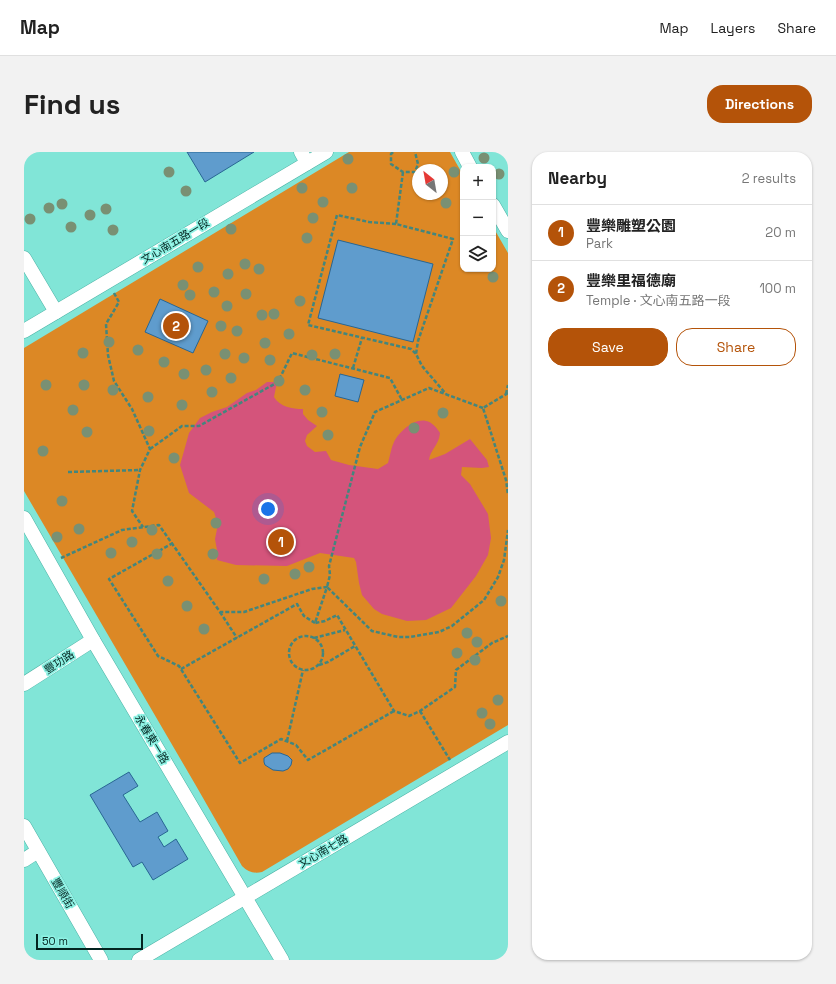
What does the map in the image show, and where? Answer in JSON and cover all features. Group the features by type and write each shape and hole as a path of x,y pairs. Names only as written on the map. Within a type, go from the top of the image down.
{"street":[{"name":"文心南五路一段","path":"24,331 108,281 304,157 326,152"},
{"path":"462,152 468,164"},
{"path":"496,210 508,231"},
{"path":"24,258 56,312"},
{"name":"永春東一路","path":"24,518 93,640 282,960"},
{"name":"豐功路","path":"24,684 93,640"},
{"name":"文心南七路","path":"139,960 508,742"},
{"name":"豐順街","path":"24,826 101,960"},
{"path":"24,860 38,851"}],"path":[{"path":"393,152 390,154 391,164 403,172 415,172 418,164 415,152"},
{"path":"396,224 403,172"},
{"path":"416,354 418,341 453,239 396,224 369,222 337,215 308,325 411,349 416,354 422,366 447,394"},
{"path":"108,281 119,302 106,324 108,355 114,381 132,409 150,449"},
{"path":"353,368 362,338"},
{"path":"143,527 132,511 140,470 150,449 182,426 199,426 278,382 292,353 390,378 402,400"},
{"path":"483,408 507,394 508,385"},
{"path":"315,623 327,587 330,575 329,566 360,447 375,412 429,388 483,408"},
{"path":"483,408 506,480 508,495"},
{"path":"68,472 140,470"},
{"path":"50,564 87,545 122,530 159,525 237,638"},
{"path":"327,587 372,631 398,637 410,637 439,632 452,626 484,600 498,577 504,560 508,530"},
{"path":"172,543 109,579 158,656 179,666 240,763 281,739 296,745 308,760 394,712 409,716 420,711 455,687 456,670 492,643 508,636"},
{"path":"220,612 244,612 312,589 327,587"},
{"path":"181,670 296,604 304,616 315,623 337,616 394,712"},
{"path":"345,630 313,638 308,637 298,639 294,642 289,652 292,662 303,670 312,669 318,665 328,662 355,646"},
{"path":"313,638 321,645 323,650 323,656 318,665"},
{"path":"287,741 303,670"},
{"path":"420,711 457,772"}],"shaded area":[{"path":"349,152 450,152 460,170 460,272 496,272 496,232 508,253 508,725 262,872 254,873 249,871 242,866 24,491 24,348"},
{"path":"267,382 277,382 274,397 280,403 291,408 303,409 303,414 308,420 317,426 307,435 305,441 307,446 315,452 326,451 331,460 349,465 378,469 388,463 393,444 399,434 412,424 421,421 430,423 436,427 440,433 429,460 445,454 470,439 487,460 489,467 462,467 461,475 470,484 488,514 491,538 488,555 476,576 451,608 426,620 407,621 382,614 374,609 362,595 354,558 320,553 287,566 236,565 217,560 215,539 218,524 214,512 189,493 180,465 189,433 200,418 227,407 247,393 256,390"}],"building":[{"path":"187,152 254,152 205,182"},
{"path":"338,240 433,264 413,342 318,318"},
{"path":"160,299 208,321 193,353 145,332"},
{"path":"340,374 364,380 358,402 335,396"},
{"path":"272,753 280,753 288,756 292,760 288,769 283,771 273,770 265,765 264,758"},
{"path":"129,772 138,786 123,795 140,822 157,812 168,831 158,837 164,847 176,839 188,859 153,880 142,862 133,867 90,795"}],"place":[{"name":"豐樂里福德廟","path":"176,326"},
{"name":"豐樂雕塑公園","path":"281,542"}]}
